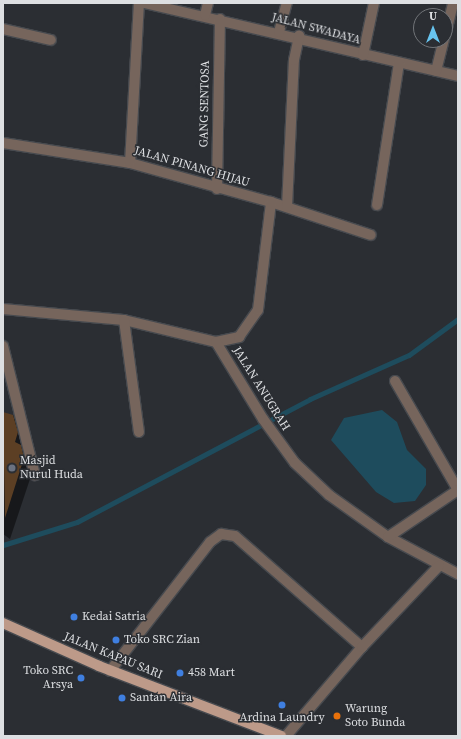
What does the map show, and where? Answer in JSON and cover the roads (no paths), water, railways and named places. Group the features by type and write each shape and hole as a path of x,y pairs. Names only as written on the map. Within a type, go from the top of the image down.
{"main road":[{"name":"JALAN KAPAU SARI","path":"3,623 110,671 281,736"}],"street":[{"path":"130,163 139,3"},
{"name":"JALAN SWADAYA","path":"144,3 299,36 363,55 458,76"},
{"path":"205,15 208,3"},
{"path":"279,32 287,3"},
{"path":"363,55 374,3"},
{"name":"GANG SENTOSA","path":"217,189 220,19"},
{"path":"3,29 51,40"},
{"path":"287,207 294,60 299,36"},
{"path":"436,71 442,48"},
{"path":"377,205 399,63"},
{"name":"JALAN PINANG HIJAU","path":"3,143 130,163 217,189 271,202 370,235"},
{"path":"216,342 239,337 258,310 271,202"},
{"name":"JALAN ANUGRAH","path":"3,309 124,320 216,342 263,419 276,437 296,463 329,495 388,537 439,566 458,574"},
{"path":"124,320 139,432"},
{"path":"3,346 35,475"},
{"path":"388,537 458,490 395,381"},
{"path":"110,671 210,542 221,534 235,536 362,647"},
{"path":"286,736 362,647 439,566"}],"water":[{"path":"382,410 397,422 407,450 426,469 426,485 415,501 394,503 376,492 331,440 344,418"}],"waterway":[{"path":"3,545 77,522 310,399 409,355 458,319"}],"place":[{"name":"Masjid Nurul Huda","path":"12,468"},
{"name":"Kedai Satria","path":"74,617"},
{"name":"Toko SRC Zian","path":"116,640"},
{"name":"458 Mart","path":"180,673"},
{"name":"Toko SRC Arsya","path":"81,678"},
{"name":"Santan Aira","path":"122,698"},
{"name":"Ardina Laundry","path":"282,705"},
{"name":"Warung Soto Bunda","path":"337,716"}]}
